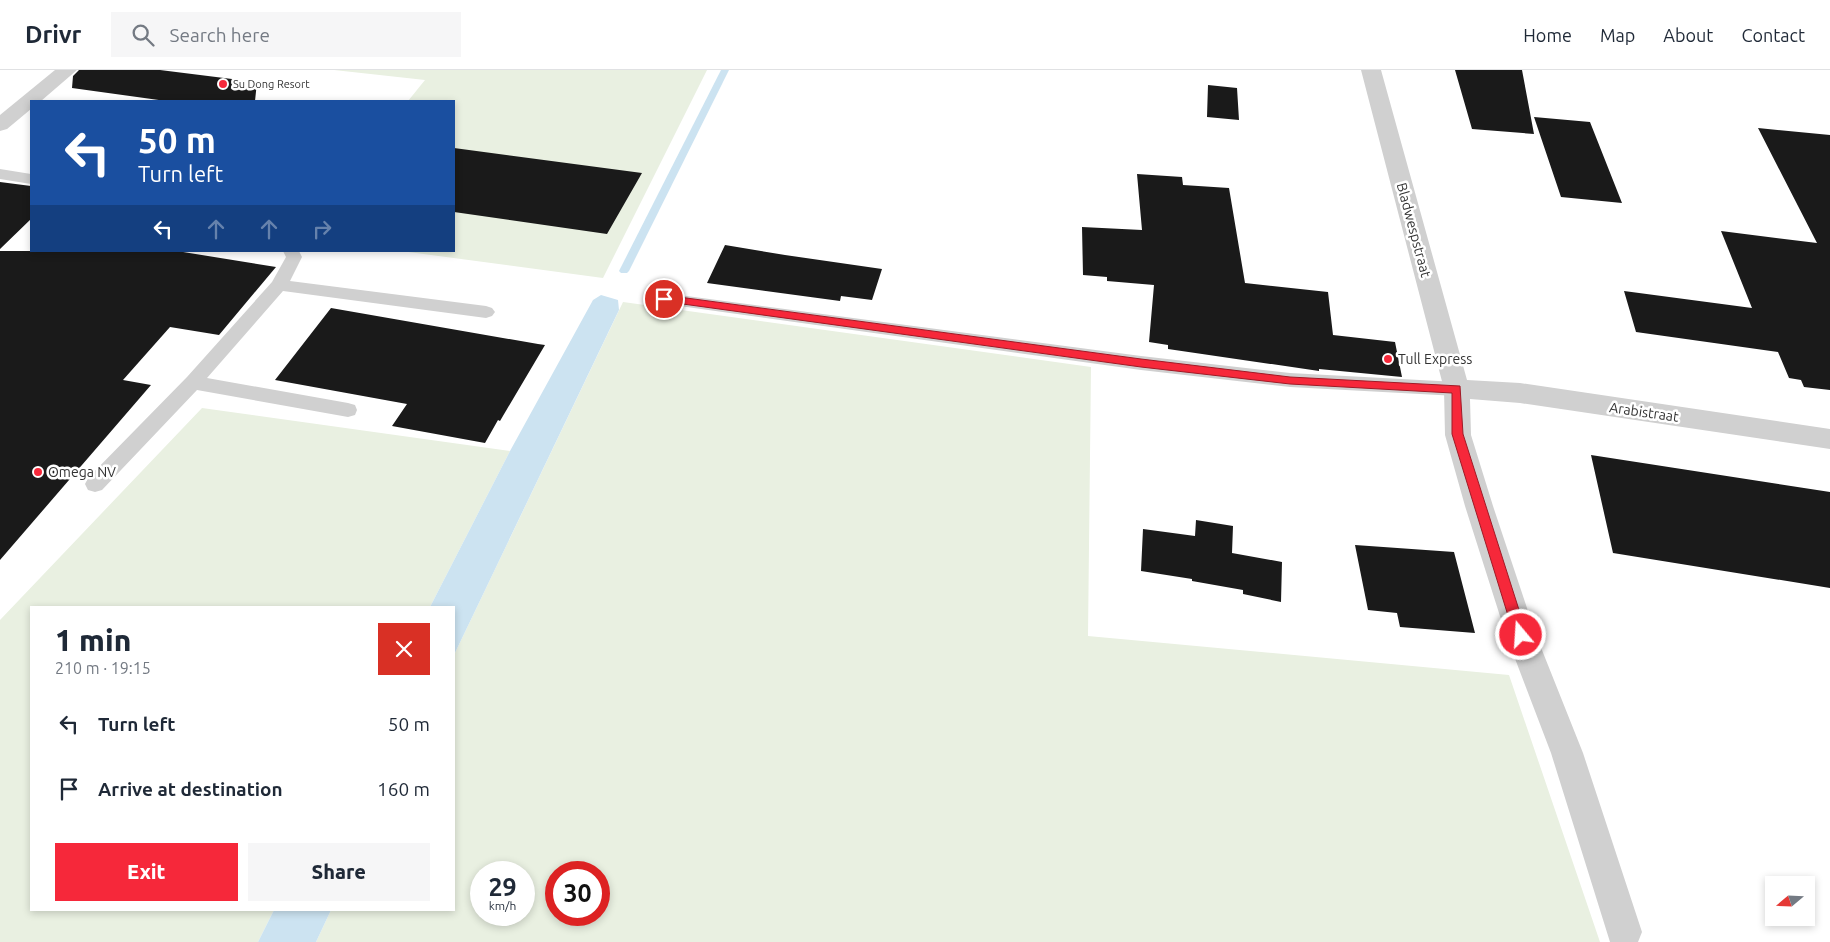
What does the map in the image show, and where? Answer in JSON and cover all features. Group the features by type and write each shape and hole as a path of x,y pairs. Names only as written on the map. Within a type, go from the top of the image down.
{"street":[{"path":"30,100 67,70"},
{"name":"Bladwespstraat","path":"1371,70 1457,389 1458,434 1479,506 1521,635 1567,753 1624,932"},
{"path":"0,125 30,100"},
{"name":"Arabistraat","path":"1457,389 1520,393 1830,439"}],"lane":[{"path":"0,174 30,179"},
{"path":"95,484 193,382 279,285 294,257 292,252"},
{"path":"279,285 486,312"},
{"path":"664,299 1141,363 1290,380 1457,389"},
{"path":"193,382 348,410"}],"green space":[{"path":"334,70 707,70 603,278 408,252 455,252 455,100 409,100 425,80"},
{"path":"623,302 1091,367 1088,636 1509,675 1600,942 316,942 331,911 455,911 455,653"},
{"path":"202,408 510,451 431,606 30,606 30,911 274,911 258,942 0,942 0,620"}],"water":[{"path":"601,295 618,300 619,310 455,653 455,606 431,606 510,451 593,300"},
{"path":"274,911 331,911 316,942 258,942"}],"building":[{"path":"79,70 160,70 257,82 255,100 159,100 72,88 73,76"},
{"path":"1455,70 1522,70 1534,134 1472,129"},
{"path":"1208,85 1237,88 1239,120 1207,117"},
{"path":"1534,117 1590,122 1622,203 1561,197"},
{"path":"1758,128 1830,135 1830,390 1804,387 1801,380 1789,378 1778,352 1636,332 1624,291 1752,308 1721,231 1817,243"},
{"path":"455,148 642,173 607,234 455,212"},
{"path":"1137,174 1182,177 1183,185 1229,188 1245,283 1328,292 1333,335 1395,342 1402,377 1319,369 1319,371 1168,349 1168,345 1149,342 1154,285 1107,281 1107,277 1083,275 1082,227 1142,230"},
{"path":"0,182 30,186 30,220 0,249"},
{"path":"725,245 882,269 872,300 841,296 840,301 707,283"},
{"name":"Omega NV","path":"0,251 183,252 276,267 219,335 170,327 123,380 151,385 0,560"},
{"path":"331,308 545,345 485,443 392,426 407,404 275,380"},
{"path":"1591,455 1830,492 1830,588 1613,553"},
{"path":"1196,520 1233,526 1232,553 1282,562 1281,602 1243,594 1243,590 1141,571 1143,529 1195,536"},
{"path":"1355,545 1454,552 1475,633 1400,627 1397,613 1368,610"}],"waterway":[{"path":"624,271 725,70"}],"place":[{"name":"Su Dong Resort","path":"223,84"},
{"name":"Tull Express","path":"1388,359"},
{"name":"Omega NV","path":"38,472"}],"route":[{"path":"664,299 1141,363 1290,380 1457,389 1458,434 1521,635"}]}
